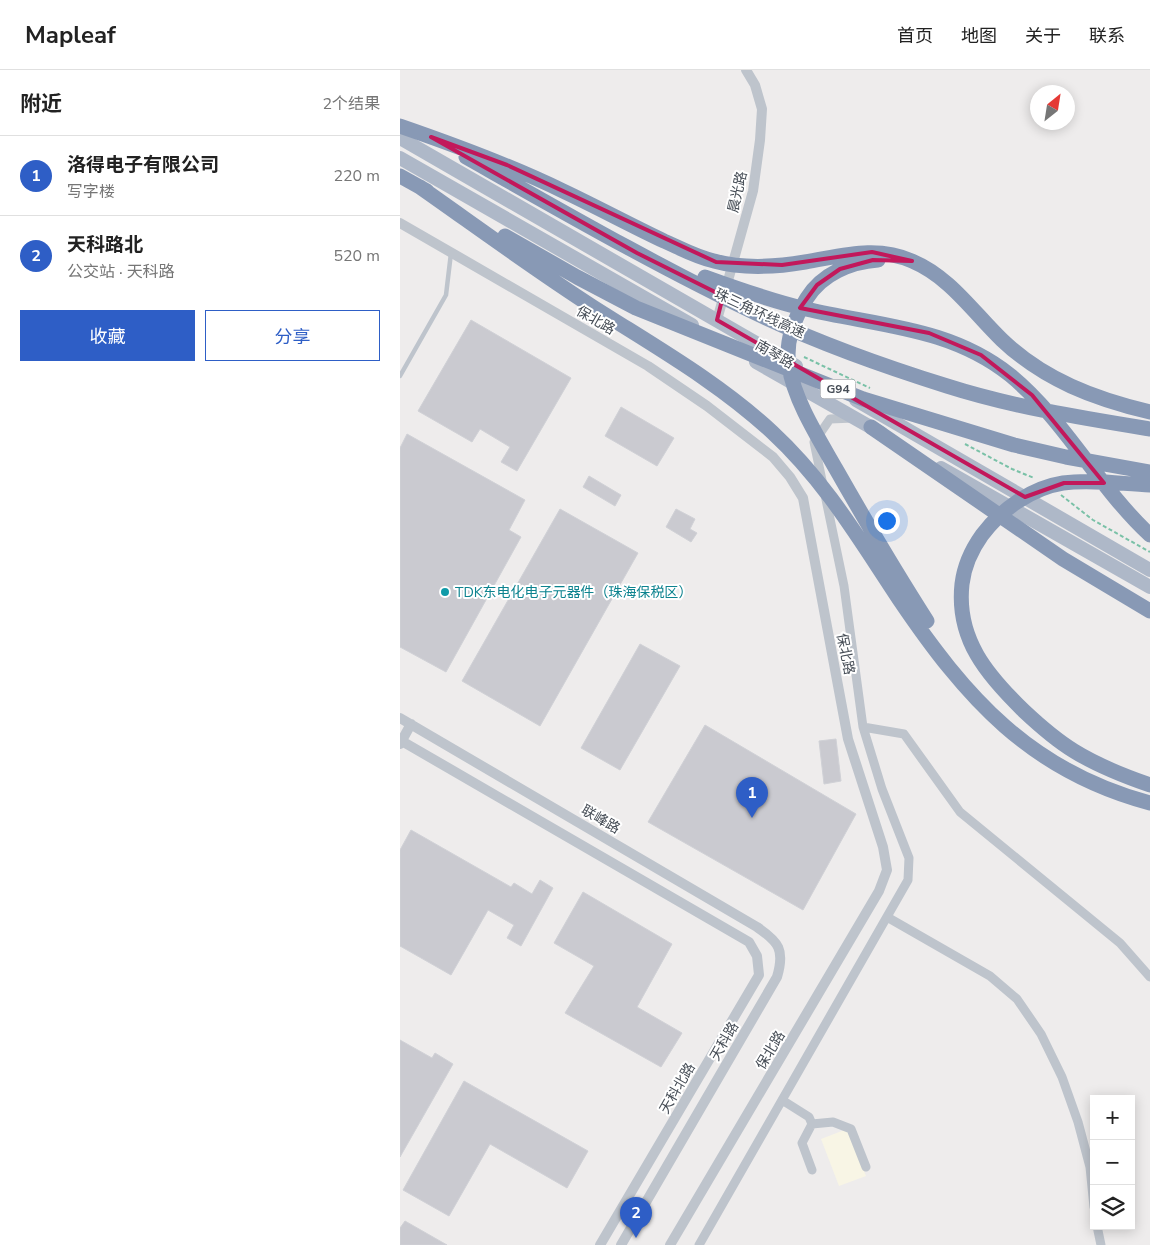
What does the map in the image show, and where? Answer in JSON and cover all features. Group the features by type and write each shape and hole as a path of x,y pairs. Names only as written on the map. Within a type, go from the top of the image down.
{"highway":[{"name":"珠三角环线高速","path":"400,119 637,253 767,318 891,367 948,386 1009,403 1150,430"},
{"path":"400,126 507,165 676,247 716,262 746,266 782,265 857,252 886,253 912,261 932,272 952,288 1003,341 1040,370 1089,395 1150,412"},
{"name":"G94","path":"400,176 577,277 636,308 863,399 1014,445 1066,457 1150,472"},
{"path":"420,187 577,297 698,374 737,402 772,432 809,468 849,521 901,601 972,694 994,718 1043,757 1100,787 1150,803"},
{"path":"637,253 775,301 928,333 981,355 1008,374 1032,395 1128,513 1150,535"},
{"path":"912,261 884,260 858,263 840,269 822,281 808,296 791,330 789,366 797,393 825,449 950,664"},
{"path":"871,427 1063,559 1150,611"},
{"path":"1150,485 1096,482 1064,483 1050,486 1027,496 999,517 978,540 965,570 961,609 965,630 970,642 988,672 1046,731 1073,751 1093,762 1150,786"}],"main road":[{"name":"南琴路","path":"400,138 1150,570"},
{"name":"南琴路","path":"400,158 1150,587"}],"street":[{"name":"晨光路","path":"716,320 753,191 760,140 762,109 754,85 746,70"},
{"name":"保北路","path":"400,223 648,366 707,406 773,457 790,477 803,498 848,739 883,847 886,870 879,891 670,1245"},
{"path":"699,1245 908,880 908,858 882,789 863,728 844,586 802,388"},
{"path":"814,442 830,419 854,418"},
{"name":"联峰路","path":"400,718 758,927 774,939 780,952"},
{"path":"400,742 411,724"},
{"path":"863,728 904,734 960,812 1120,943 1150,977"},
{"name":"天科北路","path":"400,742 749,942 757,956 759,975 600,1245"},
{"path":"887,917 990,976 1017,1000 1041,1034 1062,1077 1078,1122 1090,1167 1092,1185"},
{"name":"天科路","path":"621,1245 777,977 780,966 780,952"},
{"path":"782,1100 809,1117 812,1124"},
{"path":"812,1124 833,1122 851,1128 866,1167"},
{"path":"812,1124 802,1143 812,1170"},
{"path":"1098,1230 1101,1245"}],"lane":[{"path":"400,376 446,295 451,252"}],"highlighted area":[{"path":"431,137 507,165 716,262 782,265 872,252 912,261 873,260 840,269 817,285 800,308 929,333 981,355 1032,395 1104,483 1064,483 1025,497 717,320 723,296 637,253"}],"shaded area":[{"path":"847,1129 866,1176 839,1186 821,1139"}],"building":[{"path":"471,320 571,378 517,471 501,462 510,447 480,429 472,442 418,411"},
{"path":"621,407 674,438 657,466 605,436"},
{"name":"TDK东电化电子元器件（珠海保税区）","path":"407,434 525,500 509,530 521,537 446,672 400,647 400,448"},
{"path":"589,476 621,495 615,506 583,487"},
{"name":"TDK东电化电子元器件（珠海保税区）","path":"560,509 638,553 540,726 462,681"},
{"path":"676,509 695,519 690,529 697,533 691,542 666,527"},
{"path":"640,644 680,666 620,770 581,748"},
{"path":"705,725 856,814 803,910 648,822"},
{"path":"836,739 841,781 824,784 819,741"},
{"path":"411,830 511,887 514,883 532,894 540,880 553,888 521,946 507,938 514,925 488,910 451,975 400,946 400,850"},
{"path":"583,892 672,944 637,1007 682,1033 661,1067 565,1013 594,966 554,943"},
{"path":"400,1040 432,1058 435,1053 453,1064 400,1157"},
{"path":"464,1081 588,1151 567,1188 490,1144 449,1216 403,1190"},
{"path":"405,1221 447,1245 400,1245 400,1228"}],"place":[{"name":"TDK东电化电子元器件（珠海保税区）","path":"445,592"},
{"name":"洛得电子有限公司","path":"752,818"},
{"name":"天科路北","path":"636,1238"}]}
